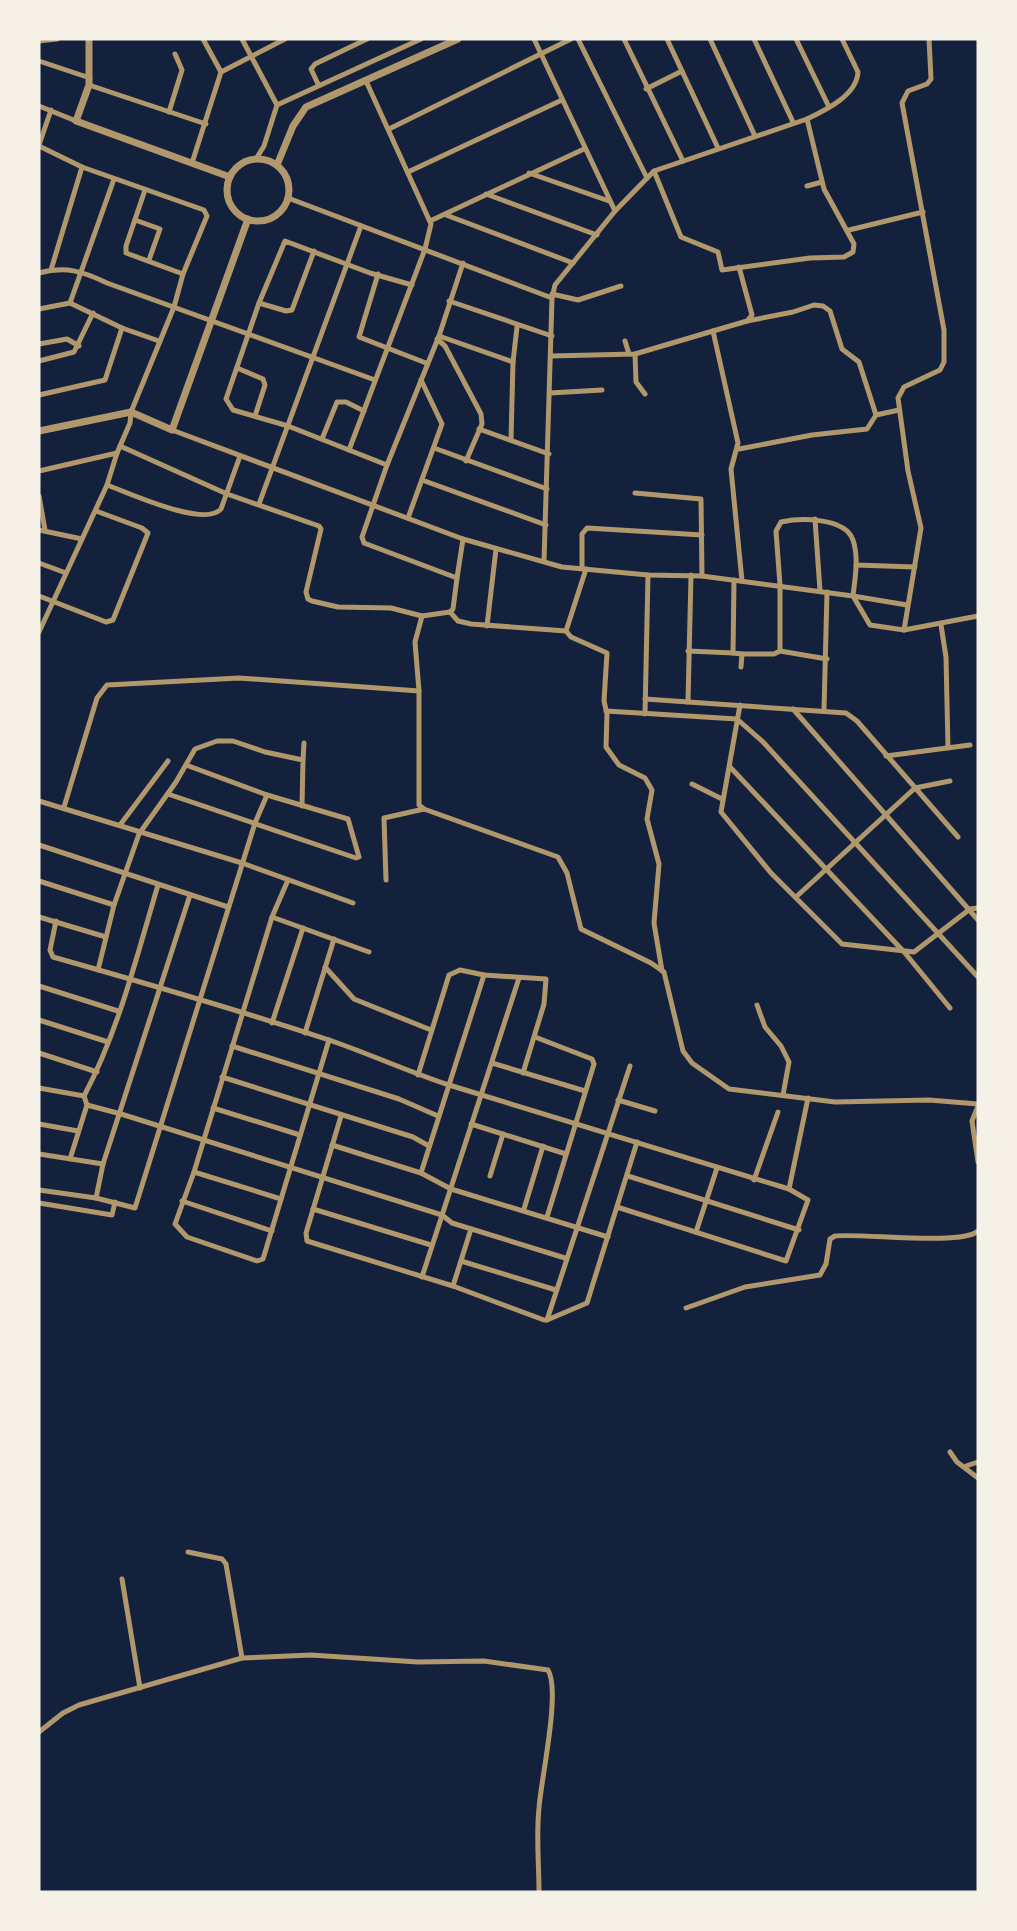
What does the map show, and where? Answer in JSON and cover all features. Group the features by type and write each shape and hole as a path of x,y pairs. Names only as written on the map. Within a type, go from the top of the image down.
{"street":[{"path":"39,41 57,39"},
{"path":"76,121 89,82 89,39"},
{"path":"192,163 221,72 203,39"},
{"path":"242,39 277,105"},
{"path":"318,84 311,69 315,64 367,39"},
{"path":"256,159 264,146 277,105 407,42 421,39"},
{"path":"277,165 293,126 306,107 458,39"},
{"path":"534,39 615,211"},
{"path":"389,129 571,39"},
{"path":"578,39 647,178"},
{"path":"624,39 646,89 683,161"},
{"path":"667,39 718,148"},
{"path":"710,39 755,136"},
{"path":"754,39 793,122"},
{"path":"796,39 829,107"},
{"path":"544,561 552,296 560,278 615,211 654,171 807,118 829,107 851,91 858,77 855,61 842,39"},
{"path":"904,630 921,528 898,398 901,390 936,374 944,362 944,330 902,100 908,91 927,84 931,80 928,39"},
{"path":"221,72 282,40"},
{"path":"169,112 182,70 175,54"},
{"path":"39,61 89,82 206,124"},
{"path":"646,89 682,71"},
{"path":"349,450 425,249 430,221 366,81"},
{"path":"408,172 562,100"},
{"path":"39,106 230,177"},
{"path":"39,631 107,485 130,423 131,412 174,307 183,274 207,214 204,210 82,167 39,146 51,110"},
{"path":"654,171 681,237 718,252 722,270 810,258 846,257 855,247 849,230 841,221 822,182 807,118"},
{"path":"430,221 584,148"},
{"path":"256,159 277,165 287,180 288,198 279,212 272,217 256,220 240,215 230,202 228,185 230,177 241,164 256,159"},
{"path":"51,270 82,167"},
{"path":"529,173 609,201"},
{"path":"70,303 114,179"},
{"path":"807,186 822,182"},
{"path":"145,190 125,250 128,254 183,274"},
{"path":"485,194 597,235"},
{"path":"288,198 552,296 578,300 621,286"},
{"path":"849,230 922,212"},
{"path":"446,215 573,263"},
{"path":"172,430 248,219"},
{"path":"135,220 160,229 149,260"},
{"path":"259,504 361,226"},
{"path":"387,465 288,426 232,410 226,403 248,333 283,242 287,241 412,285"},
{"path":"259,303 292,310 314,251"},
{"path":"457,578 364,543 362,534 426,363 438,338 462,263"},
{"path":"739,267 752,310 752,315 747,321"},
{"path":"39,273 72,268 82,271 106,283 375,380"},
{"path":"378,274 358,334 362,339 426,363"},
{"path":"449,301 517,327 552,336"},
{"path":"39,309 70,303 122,328 159,340"},
{"path":"550,356 632,354 747,321 814,305 823,306 830,311 842,349 859,362 876,415"},
{"path":"39,361 69,354 79,346 93,313"},
{"path":"511,440 513,362 517,327"},
{"path":"39,395 105,380 122,328"},
{"path":"713,331 739,448 732,459 731,469 742,581"},
{"path":"438,338 513,362"},
{"path":"438,338 481,414 482,421 466,460"},
{"path":"39,344 67,339 79,346"},
{"path":"625,341 632,354 636,382 645,394"},
{"path":"237,368 265,382 255,416"},
{"path":"408,518 442,424 421,380"},
{"path":"550,393 602,390"},
{"path":"322,439 337,402 346,402 364,411"},
{"path":"739,448 812,435 867,429 876,415 899,410"},
{"path":"39,431 131,412 172,430 463,539 562,567 648,575 702,576 823,591 907,605"},
{"path":"479,429 549,454"},
{"path":"120,446 227,494 321,528 306,592 308,599 338,607 392,608 422,616 450,612 455,605 463,539"},
{"path":"435,448 547,489"},
{"path":"39,471 117,453"},
{"path":"107,485 201,516 219,512 240,456"},
{"path":"422,480 546,525"},
{"path":"635,493 701,499 704,502 702,576"},
{"path":"39,496 42,530 82,539"},
{"path":"39,596 106,622 113,620 148,533 142,528 96,511"},
{"path":"815,519 823,591 827,659 825,710"},
{"path":"780,651 778,525 786,520 815,519 827,522 848,533 853,540 856,565 853,596 870,625 904,630 941,625 978,616"},
{"path":"566,631 584,568 582,534 587,528 702,535"},
{"path":"488,626 496,549"},
{"path":"39,563 66,573"},
{"path":"856,565 915,567"},
{"path":"645,714 648,575"},
{"path":"688,702 691,575"},
{"path":"733,653 734,580"},
{"path":"450,612 462,623 566,631 571,637 607,653 604,701 606,745 609,753 619,765 645,778 652,788 646,819 659,864 654,923 662,971 681,1046 692,1063 736,1092 835,1102 929,1100 978,1105 972,1121 978,1162"},
{"path":"422,616 415,642 419,691 419,803 424,809 557,856 567,873 581,929 662,971"},
{"path":"941,625 946,657 948,748"},
{"path":"688,651 774,654 780,651 827,659"},
{"path":"741,667 742,654"},
{"path":"64,807 97,698 107,685 239,678 419,691"},
{"path":"645,699 825,710 851,716 958,837"},
{"path":"740,705 721,812 771,873 797,896 842,944 905,953 919,950 970,909 978,908"},
{"path":"793,709 978,920"},
{"path":"606,711 737,719 756,734 978,977"},
{"path":"98,970 114,905 140,834 195,749 223,740 303,759"},
{"path":"302,806 304,743"},
{"path":"886,756 970,745"},
{"path":"120,825 168,761"},
{"path":"168,794 358,858 348,819 267,795 186,765"},
{"path":"730,767 905,953 950,1008"},
{"path":"797,896 827,871 915,788 950,781"},
{"path":"692,784 722,799"},
{"path":"39,1190 96,1198 135,1209 242,863 267,795"},
{"path":"39,801 120,825 140,834 242,863 353,903"},
{"path":"386,880 384,818 424,809"},
{"path":"39,845 228,908"},
{"path":"288,880 272,917 241,1012 194,1172 175,1224 183,1235 257,1261 263,1259 328,1040"},
{"path":"39,882 114,905"},
{"path":"70,1159 87,1105 84,1096 97,1072 108,1042 158,885"},
{"path":"96,1198 103,1164 190,896"},
{"path":"39,916 106,937"},
{"path":"272,917 369,952"},
{"path":"56,921 50,950 53,957 241,1012 386,1060 418,1075 789,1189 807,1198 799,1230 786,1261 617,1207"},
{"path":"272,1023 303,928"},
{"path":"305,1033 334,939"},
{"path":"325,966 354,999 431,1030"},
{"path":"418,1075 450,973 460,970 484,975 544,978 548,982 535,1037 523,1073"},
{"path":"421,1173 484,975"},
{"path":"422,1277 519,978"},
{"path":"39,986 118,1011"},
{"path":"757,1005 762,1022 781,1046 789,1062 783,1095"},
{"path":"39,1020 108,1042"},
{"path":"535,1037 592,1059 594,1064 547,1217"},
{"path":"232,1046 399,1099 438,1116"},
{"path":"39,1053 97,1072"},
{"path":"492,1063 585,1091"},
{"path":"547,1320 565,1258 630,1066"},
{"path":"222,1077 413,1137 429,1146"},
{"path":"39,1088 84,1096"},
{"path":"789,1189 808,1098"},
{"path":"618,1100 655,1111"},
{"path":"87,1105 323,1176 442,1215 452,1223 565,1258"},
{"path":"213,1108 300,1135"},
{"path":"754,1180 778,1112"},
{"path":"341,1116 306,1233 310,1244 453,1286 540,1321 587,1303 637,1143"},
{"path":"39,1124 78,1131"},
{"path":"471,1124 566,1154"},
{"path":"490,1176 503,1134"},
{"path":"332,1145 421,1173 451,1189 524,1209 575,1228 608,1237"},
{"path":"524,1209 543,1146"},
{"path":"39,1154 103,1164"},
{"path":"696,1232 717,1168"},
{"path":"194,1172 281,1199"},
{"path":"628,1176 799,1230"},
{"path":"182,1201 272,1231"},
{"path":"39,1203 112,1215 115,1202"},
{"path":"313,1209 431,1245"},
{"path":"453,1286 471,1229"},
{"path":"686,1308 745,1287 820,1275 826,1264 830,1239 837,1235 928,1237 970,1235 978,1231"},
{"path":"461,1261 556,1290"},
{"path":"950,1452 957,1462 966,1466 978,1478"},
{"path":"966,1466 978,1462"},
{"path":"188,1552 222,1559 226,1564 242,1658"},
{"path":"122,1579 140,1688"},
{"path":"39,1732 63,1713 79,1706 242,1658 311,1655 418,1662 484,1661 548,1670 552,1677 552,1707 539,1809 539,1892"}]}
